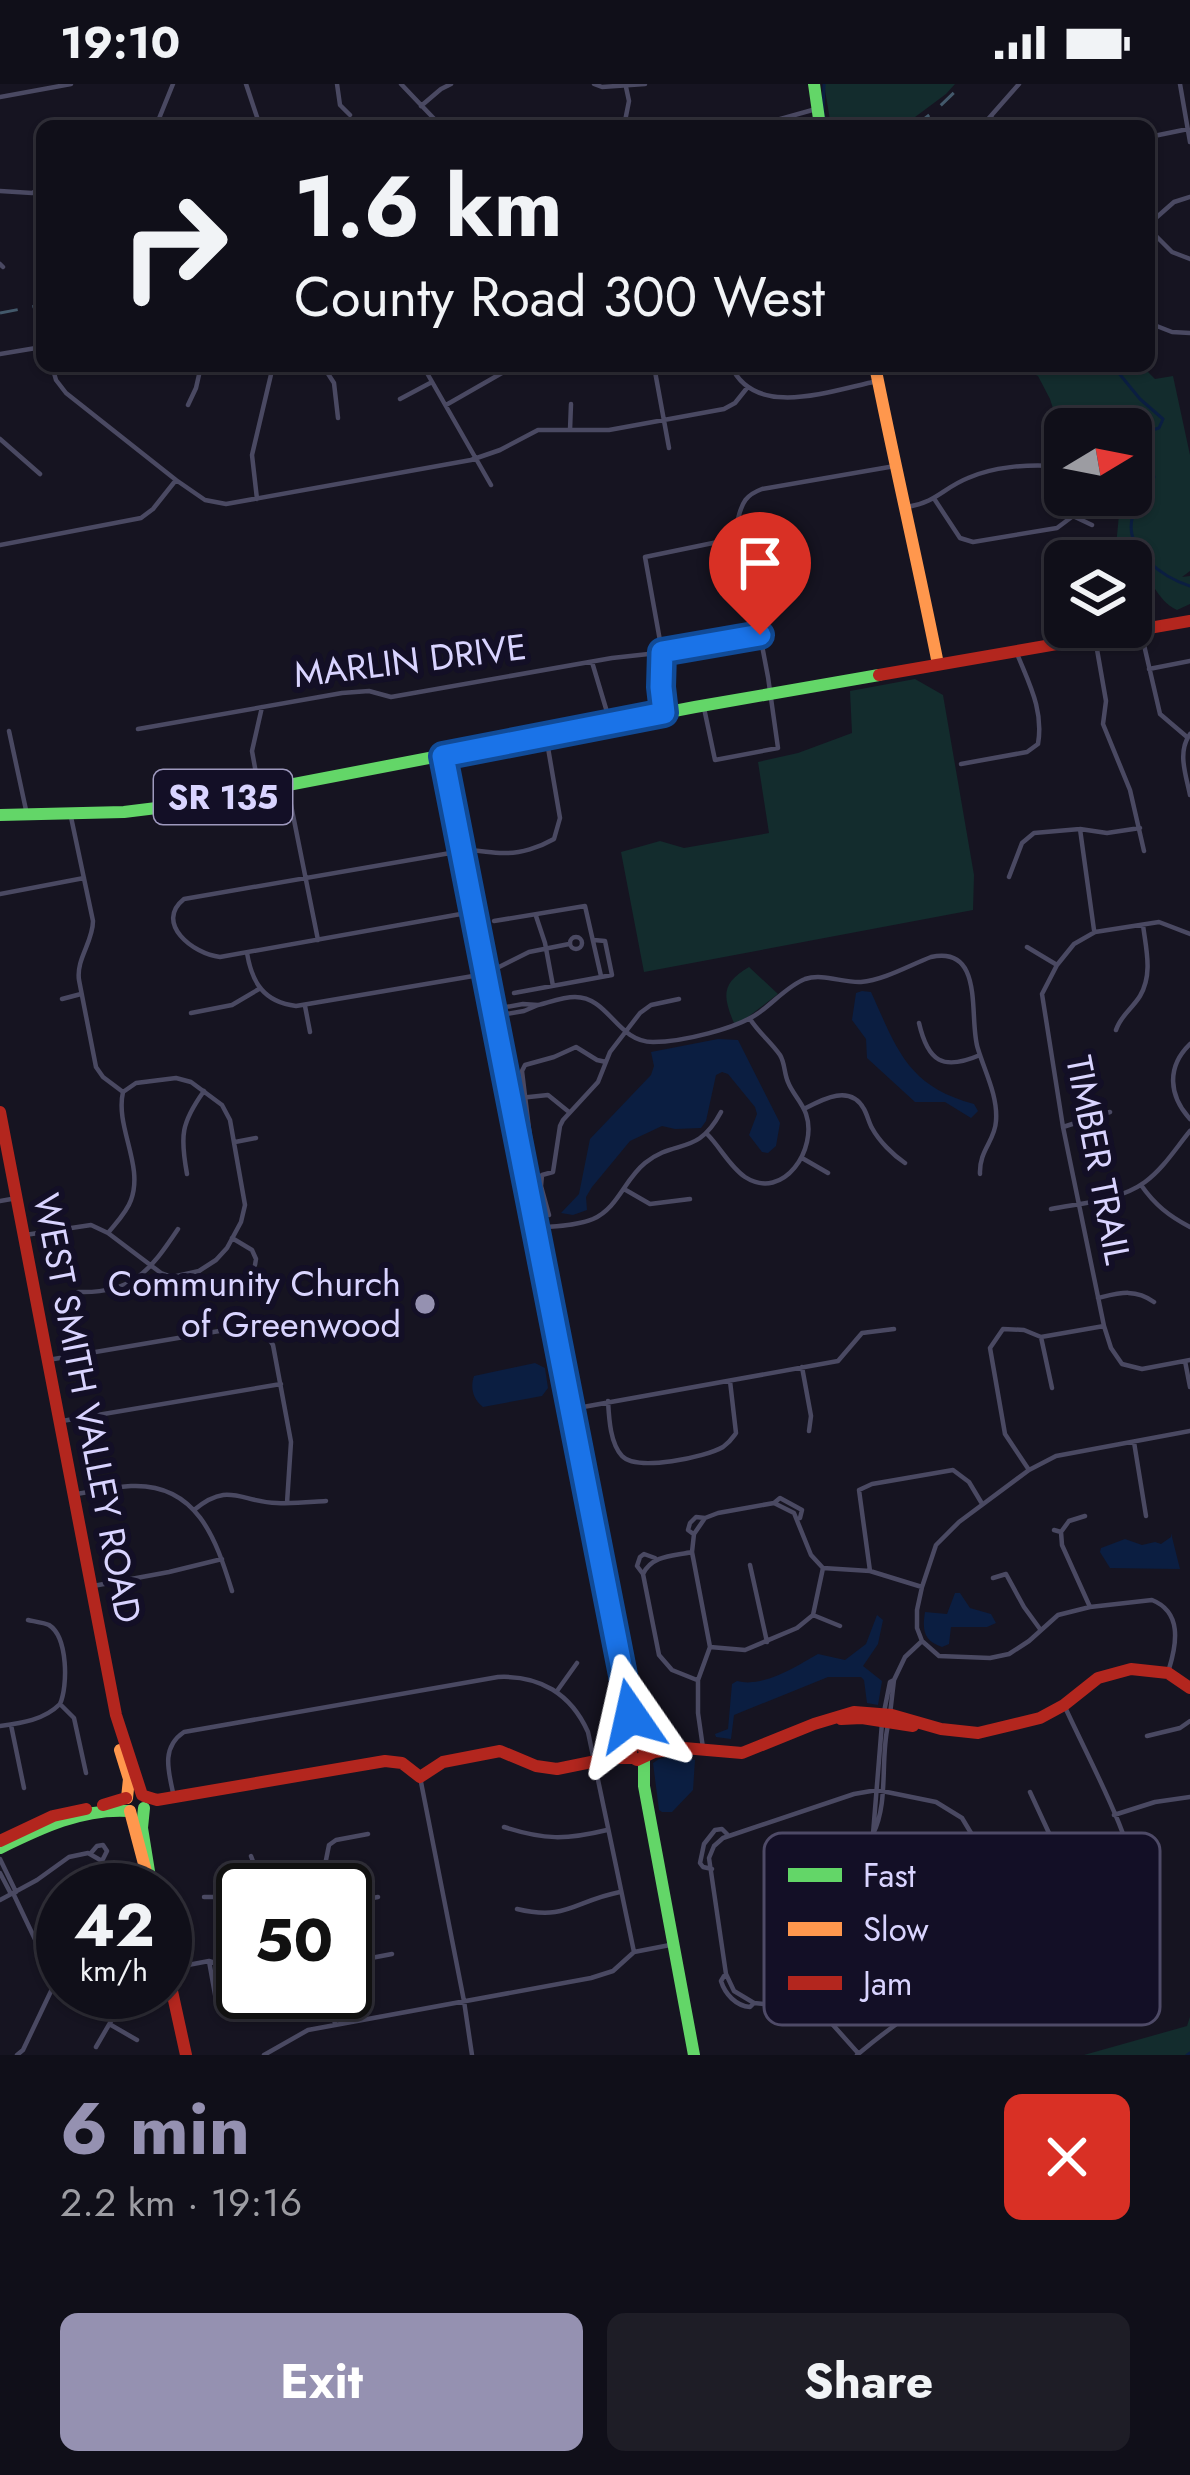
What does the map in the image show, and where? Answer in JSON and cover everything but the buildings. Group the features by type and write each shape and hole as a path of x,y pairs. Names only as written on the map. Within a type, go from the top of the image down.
{"main road":[{"path":"814,84 819,120"},
{"path":"876,374 938,664"},
{"name":"SR 135","path":"1152,627 1190,621"},
{"name":"SR 135","path":"0,815 183,805 610,722 1044,646"},
{"path":"443,756 694,2055"},
{"name":"WEST SMITH VALLEY ROAD","path":"0,1112 148,1863"},
{"path":"0,1844 53,1816 386,1761 408,1766 420,1777 447,1761 500,1751 557,1769 638,1752 703,1748 742,1753 854,1712 978,1733 1040,1718 1111,1673 1131,1669 1168,1672 1190,1688"},
{"path":"178,2019 186,2055"}],"street":[{"path":"0,97 71,84"},
{"path":"158,120 173,84"},
{"path":"246,84 258,120"},
{"path":"337,84 340,105 350,115"},
{"path":"401,84 435,120"},
{"path":"421,106 451,84"},
{"path":"594,84 645,84"},
{"path":"988,120 1019,84"},
{"path":"1180,84 1190,142"},
{"path":"625,120 626,87"},
{"path":"777,120 816,109"},
{"path":"991,117 994,120"},
{"path":"1155,136 1188,129"},
{"path":"0,191 36,190"},
{"path":"1155,220 1174,202 1190,196"},
{"path":"1155,233 1172,252 1190,259"},
{"path":"1155,325 1190,333"},
{"path":"0,354 36,347"},
{"path":"54,372 66,393 176,480 213,503 477,458 538,430 609,430 724,409 747,388"},
{"path":"188,405 199,372"},
{"path":"257,499 252,455 272,372"},
{"path":"326,372 334,383 338,418"},
{"path":"426,372 491,485"},
{"path":"446,405 504,372"},
{"path":"655,372 669,448"},
{"path":"735,372 747,388 780,398 876,374"},
{"path":"400,399 432,382"},
{"path":"570,430 571,404"},
{"path":"0,439 40,474"},
{"path":"704,705 713,758 778,748 738,519 749,494 895,466"},
{"path":"908,507 935,500 968,478 1044,466"},
{"path":"0,544 141,518 152,512 176,480"},
{"path":"935,500 960,538 974,542 1057,528 1072,516 1092,525"},
{"path":"664,713 662,652 645,557 742,537"},
{"name":"MARLIN DRIVE","path":"137,729 342,693 369,691 392,697 760,635"},
{"path":"1097,648 1106,701 1103,724 1130,790 1144,851"},
{"path":"1144,648 1160,714 1189,736 1182,753 1190,795"},
{"path":"961,764 1027,752 1038,744 1039,717 1031,683 1016,651"},
{"path":"1149,669 1190,661"},
{"path":"592,662 610,722"},
{"path":"259,790 252,752 262,707"},
{"path":"9,731 28,815"},
{"path":"472,912 213,957 189,946 174,916 176,904 184,899 461,851 503,854 539,847 554,839 560,818 545,735"},
{"path":"287,784 318,940"},
{"path":"71,814 93,932 78,968 82,994 96,1067 123,1092"},
{"path":"1009,877 1022,843 1034,833 1140,828"},
{"path":"1081,829 1094,932"},
{"path":"0,894 84,878"},
{"path":"494,921 586,906 601,976"},
{"path":"535,914 553,986"},
{"path":"1028,947 1057,965 1074,944 1094,932 1159,922 1190,934"},
{"path":"1117,1030 1119,1020 1140,996 1149,967 1143,925"},
{"path":"247,952 259,989 281,1004 305,1006 485,974 520,955 569,944 570,939 605,940 612,975 514,993"},
{"path":"493,1013 524,1004 583,998 598,1004 625,1033 658,1042 727,1029 810,978 863,982 948,955 957,959 969,977 975,1038 990,1081 996,1122 982,1154 980,1174"},
{"name":"TIMBER TRAIL","path":"1057,965 1042,994 1063,1127 1111,1348 1123,1364 1142,1369 1188,1360"},
{"path":"191,1013 232,1005 259,989"},
{"path":"62,999 82,994"},
{"path":"549,1215 540,1182 542,1175 553,1172 560,1126 598,1082 606,1062 645,1008 680,999"},
{"path":"305,1006 310,1032"},
{"path":"707,1135 753,1180 786,1177 802,1158 809,1136 804,1109 789,1084 782,1058 751,1018"},
{"path":"919,1023 926,1047 941,1061 958,1064 980,1055"},
{"path":"1190,1044 1172,1071 1172,1084 1190,1119"},
{"path":"530,1137 525,1065 576,1047 606,1062"},
{"path":"25,1235 94,1226 172,1277 192,1274 216,1260 241,1222 245,1205 225,1110 204,1090 172,1077 132,1084 123,1092 120,1103 134,1190 108,1233"},
{"path":"187,1174 182,1133 204,1090"},
{"path":"510,1099 543,1094 570,1113"},
{"path":"804,1109 832,1095 856,1099 873,1131 905,1162"},
{"path":"536,1228 595,1218 611,1207 651,1159 686,1148 707,1135 722,1112"},
{"path":"1063,1127 1109,1112"},
{"path":"1051,1209 1117,1196 1142,1185 1190,1131"},
{"path":"235,1142 256,1138"},
{"path":"802,1158 828,1173"},
{"path":"1142,1185 1152,1201 1190,1227"},
{"path":"624,1189 650,1204 690,1198"},
{"path":"0,1201 17,1198"},
{"path":"78,1292 127,1285 151,1266 178,1229"},
{"path":"232,1238 252,1250 255,1264"},
{"path":"1098,1298 1128,1291 1154,1301"},
{"path":"1029,1470 1005,1434 990,1348 1003,1329 1041,1337 1104,1326"},
{"path":"48,1360 243,1327 261,1329 271,1340 290,1442 286,1503"},
{"path":"572,1409 838,1361 862,1333 894,1329"},
{"path":"1041,1337 1052,1388"},
{"path":"1188,1360 1190,1387"},
{"path":"802,1367 811,1416 809,1432"},
{"path":"608,1401 610,1427 620,1454 627,1461 659,1464 728,1444 736,1433 730,1381"},
{"path":"61,1421 281,1384"},
{"path":"1168,1672 1176,1630 1171,1613 1161,1603 1143,1599 1058,1615 1029,1642 990,1658 939,1656 922,1641 917,1610 936,1545 958,1522 1029,1470 1056,1456 1190,1431"},
{"path":"1134,1442 1146,1516"},
{"path":"869,1571 859,1490 953,1470 969,1482 982,1505"},
{"path":"75,1494 143,1486 194,1510 208,1526 232,1591"},
{"path":"194,1510 229,1493 271,1503 326,1501"},
{"path":"703,1748 698,1681 710,1647 692,1552 694,1534 706,1518 774,1503 799,1519 811,1555 823,1568 869,1571 922,1587"},
{"path":"1085,1516 1058,1531 1090,1607"},
{"path":"692,1552 656,1558 643,1574 659,1655 672,1670 698,1681"},
{"path":"93,1586 222,1558"},
{"path":"750,1565 767,1642"},
{"path":"710,1647 745,1650 796,1628 813,1615 823,1568"},
{"path":"993,1578 1006,1574 1040,1629"},
{"path":"813,1615 840,1626"},
{"path":"0,1726 50,1713 60,1703 67,1681 57,1636 48,1624 28,1620"},
{"path":"873,1833 878,1824 886,1718 894,1680 905,1657 922,1641"},
{"path":"557,1691 577,1663"},
{"path":"174,1797 168,1754 172,1742 184,1732 498,1677 527,1678 557,1691 579,1714 596,1762 634,1952"},
{"path":"60,1703 74,1718 86,1773"},
{"path":"1064,1705 1121,1833"},
{"path":"1147,1736 1190,1721"},
{"path":"11,1725 23,1788"},
{"path":"420,1777 472,2055"},
{"path":"764,2004 734,1991 726,1974 710,1858 714,1846 729,1835 854,1794 878,1791 936,1802 962,1818 970,1833"},
{"path":"1030,1792 1049,1833"},
{"path":"1114,1815 1190,1797"},
{"path":"504,1827 539,1838 575,1838 607,1830"},
{"path":"712,1868 700,1863 704,1844 715,1830 722,1828 729,1835"},
{"path":"325,1863 329,1845 336,1840 368,1834"},
{"path":"0,1900 69,1857 89,1854 103,1845 107,1851 102,1861 89,1854"},
{"path":"251,1856 254,1863"},
{"path":"0,1859 52,1973 52,1989 17,2055"},
{"path":"0,1873 13,1893"},
{"path":"517,1909 555,1914 620,1892"},
{"path":"204,1897 216,1897"},
{"path":"372,1898 378,1897"},
{"path":"264,2055 308,2030 591,1978 613,1971 634,1952 672,1945"},
{"path":"372,1958 392,1954"},
{"path":"209,1961 216,2000"},
{"path":"192,1962 216,1963"},
{"path":"96,2048 114,2019"},
{"path":"334,2019 335,2024"},
{"path":"111,2025 137,2039"},
{"path":"833,2025 857,2054 893,2025"},
{"path":"288,2041 293,2055"}],"green space":[{"path":"824,84 955,84 911,120 830,120"},
{"path":"1029,372 1173,376 1190,455 1190,571 1182,577 1190,576 1190,604 1177,610 1152,585 1152,540 1117,540 1119,516 1152,516 1152,408 1053,408 1038,376"},
{"path":"915,679 943,695 974,875 973,910 644,972 621,852 660,841 684,848 769,833 758,762 852,733 850,691"},
{"path":"749,967 778,994 734,1023 727,990"},
{"path":"1190,2017 1190,2055 1084,2055 1187,2026"}],"water":[{"path":"871,992 907,1063 933,1087 974,1104 978,1111 971,1118 945,1102 915,1102 867,1058 866,1039 852,1020 856,993"},
{"path":"718,1039 738,1040 780,1123 776,1146 762,1152 749,1135 755,1107 722,1072 716,1075 701,1128 662,1126 630,1141 592,1187 586,1197 587,1210 561,1213 579,1194 590,1139 651,1075 651,1052"},
{"path":"535,1363 545,1368 548,1388 542,1396 483,1407 477,1400 474,1376"},
{"path":"1171,1533 1180,1569 1110,1568 1100,1552 1125,1539 1142,1545 1161,1544"},
{"path":"955,1593 970,1608 991,1614 996,1623 951,1627 949,1644 942,1647 926,1634 925,1612 947,1614"},
{"path":"877,1615 883,1620 878,1644 863,1666 882,1681 878,1705 867,1703 861,1677 828,1677 734,1715 731,1739 716,1737 728,1729 732,1684 768,1679 818,1654 845,1660 866,1644"},
{"path":"681,1756 695,1760 693,1790 672,1812 662,1812 653,1763"}],"waterway":[{"path":"824,84 825,120"},
{"path":"1118,372 1150,408"},
{"path":"1152,409 1163,419 1152,430"},
{"path":"1152,470 1152,481"},
{"path":"1134,516 1131,531 1140,552 1158,570 1190,586"}],"railway":[{"path":"923,120 963,84"},
{"path":"0,313 36,306"}],"traffic: fast":[{"path":"814,84 819,120"},
{"path":"0,815 124,812 189,804 879,675"},
{"path":"443,756 563,1367"},
{"path":"644,1757 644,1786 694,2055"},
{"path":"144,1808 148,1863"},
{"path":"0,1848 78,1816 129,1811"}],"traffic: slow":[{"path":"876,372 938,664"},
{"path":"563,1367 631,1716 632,1745"},
{"path":"120,1750 129,1779 127,1798"},
{"path":"130,1811 144,1863"}],"traffic: jam":[{"path":"879,675 1190,621"},
{"path":"0,1112 116,1715 142,1795"},
{"path":"646,1754 641,1743 633,1744 630,1756 637,1760 684,1748 742,1753 854,1712 978,1733 1040,1718 1098,1678 1131,1669 1168,1673 1190,1688"},
{"path":"841,1719 913,1726"},
{"path":"144,1796 157,1800 385,1761 402,1763 420,1777 443,1762 500,1751 557,1769 631,1758"},
{"path":"103,1805 126,1798"},
{"path":"0,1841 53,1816 86,1809"},
{"path":"178,2019 186,2055"}],"place":[{"name":"Community Church of Greenwood","path":"425,1304"}],"route":[{"path":"631,1716 443,756 664,713 662,652 760,635"}]}
